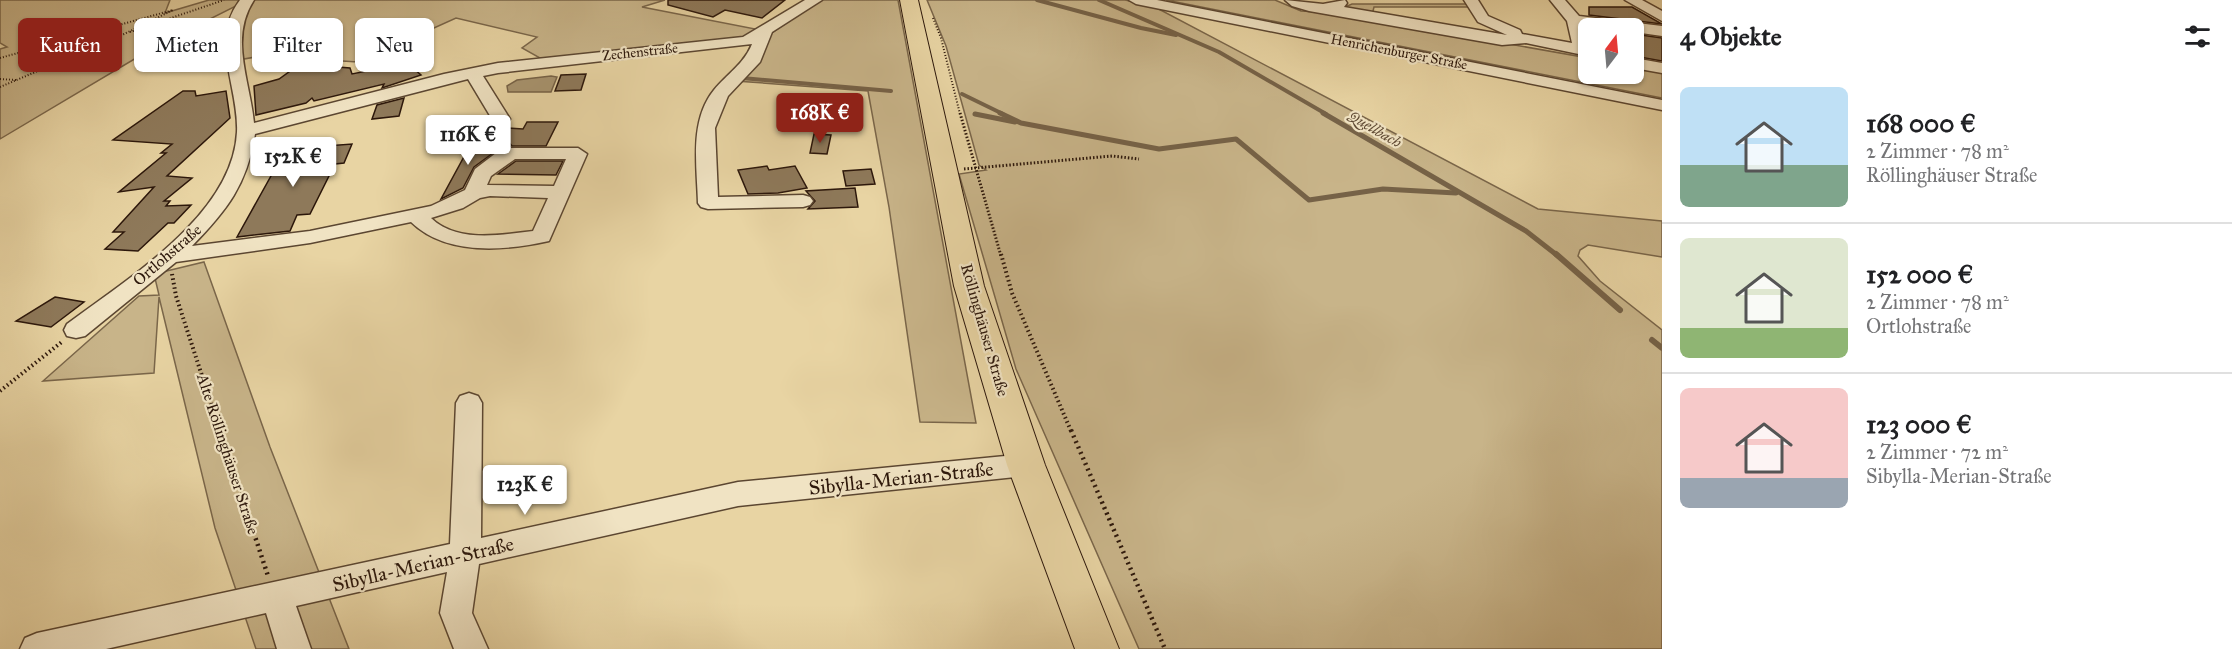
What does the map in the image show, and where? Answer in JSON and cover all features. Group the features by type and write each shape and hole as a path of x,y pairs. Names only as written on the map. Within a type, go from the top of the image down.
{"main road":[{"name":"Röllinghäuser Straße","path":"920,5 960,169 969,286 1026,465 1097,649"}],"street":[{"name":"Ortlohstraße","path":"76,330 198,230 218,206 244,154 246,131 234,48 236,16 247,0"},
{"name":"Zechenstraße","path":"246,131 473,73 547,62 747,41 815,0"},
{"name":"Henrichenburger Straße","path":"1136,0 1662,105"},
{"path":"1292,0 1309,7 1333,4 1464,34 1502,40 1526,38"},
{"path":"1471,0 1484,20 1526,38 1578,49"},
{"path":"1557,0 1574,20 1578,31"},
{"path":"1632,0 1662,17"},
{"path":"1574,20 1662,32"},
{"path":"765,32 754,59 720,94 711,112 706,129 708,202 803,201"},
{"path":"1644,65 1662,68"},
{"path":"473,73 501,119 491,135 507,155"},
{"path":"416,216 427,229 438,235 471,241 541,236 578,154 513,153 507,155 482,173 474,193"},
{"path":"168,256 310,237 416,216 456,204 474,193 490,190 561,192"},
{"path":"469,403 465,554 456,613 471,649"},
{"name":"Sibylla-Merian-Straße","path":"37,649 738,494 1026,465"},
{"path":"277,596 294,649"}],"path":[{"path":"122,36 224,0"},
{"path":"920,5 942,38 960,169 1165,649"},
{"path":"122,24 173,10 122,36"},
{"path":"0,58 18,53"},
{"path":"0,87 36,72"},
{"path":"0,79 17,80"},
{"path":"960,169 1112,156 1139,159"},
{"name":"Alte Röllinghäuser Straße","path":"168,256 176,296 263,561 277,596"},
{"path":"0,391 76,330"}],"shaded area":[{"path":"0,0 170,0 165,13 209,0 243,0 240,4 212,18 134,18 134,59 122,66 122,18 18,18 18,72 113,72 0,139 0,49 7,47 0,43"},
{"path":"252,0 665,0 642,7 765,31 747,41 547,62 522,48 537,37 456,18 434,28 434,18 355,18 355,62 343,61 343,18 252,18 252,58 240,60 240,29"},
{"path":"820,0 898,0 976,423 920,422 889,207 868,91 736,81 766,37"},
{"path":"927,0 1125,0 1153,6 1538,209 1662,221 1662,257 1588,245 1580,250 1578,256 1600,281 1662,330 1662,649 1139,649 1016,369 959,174 986,170 979,165 946,46"},
{"path":"1166,0 1275,0 1301,11 1335,13 1578,56 1578,81"},
{"path":"1352,4 1470,4 1476,17 1468,7 1374,7 1372,15 1342,8"},
{"path":"1644,68 1662,71 1662,98 1591,84 1644,84"},
{"path":"557,77 551,92 508,92 507,86 517,80"},
{"path":"204,262 270,447 349,649 256,649 215,528 159,297 154,373 43,381 139,296 159,295 154,274"}],"building":[{"path":"668,0 785,0 762,18 725,10 713,17 668,5"},
{"path":"1589,7 1632,7 1662,24 1644,22 1644,18 1589,15"},
{"path":"1644,35 1662,38 1662,61 1644,58"},
{"path":"343,67 350,68 352,74 418,72 421,75 382,88 384,84 314,101 312,98 306,103 256,115 254,86 279,79 289,72 343,72"},
{"path":"586,74 581,90 555,91 561,75"},
{"path":"183,91 195,91 196,96 226,91 230,118 167,176 192,178 164,201 170,201 166,206 191,205 174,223 168,223 138,251 105,249 124,232 113,232 154,187 119,192 166,153 161,153 172,144 113,140"},
{"path":"404,98 399,116 372,119 377,105"},
{"path":"527,122 558,122 546,146 512,146 503,135 507,128 523,129"},
{"path":"814,134 831,135 827,154 810,153"},
{"path":"484,141 493,153 474,167 463,188 441,199 472,142"},
{"path":"352,144 344,163 335,164 310,214 297,215 290,231 237,237 286,149"},
{"path":"516,161 563,161 556,175 498,174"},
{"path":"767,166 769,170 795,166 807,188 778,193 748,194 738,170"},
{"path":"871,169 875,184 846,186 843,171"},
{"path":"855,188 858,207 808,209 815,201 806,191"},
{"path":"55,297 84,302 51,327 16,321"}],"waterway":[{"path":"1037,0 1176,35"},
{"name":"Quellbach","path":"1099,0 1219,52 1326,114"},
{"path":"742,78 891,91"},
{"path":"962,94 1003,114"},
{"path":"1000,113 1021,123 1159,149 1236,139 1309,200 1383,189 1456,193"},
{"name":"Quellbach","path":"1323,113 1526,231 1558,256"},
{"path":"975,114 1015,122"},
{"name":"Quellbach","path":"1556,254 1620,310"},
{"name":"Quellbach","path":"1652,340 1662,348"}]}
